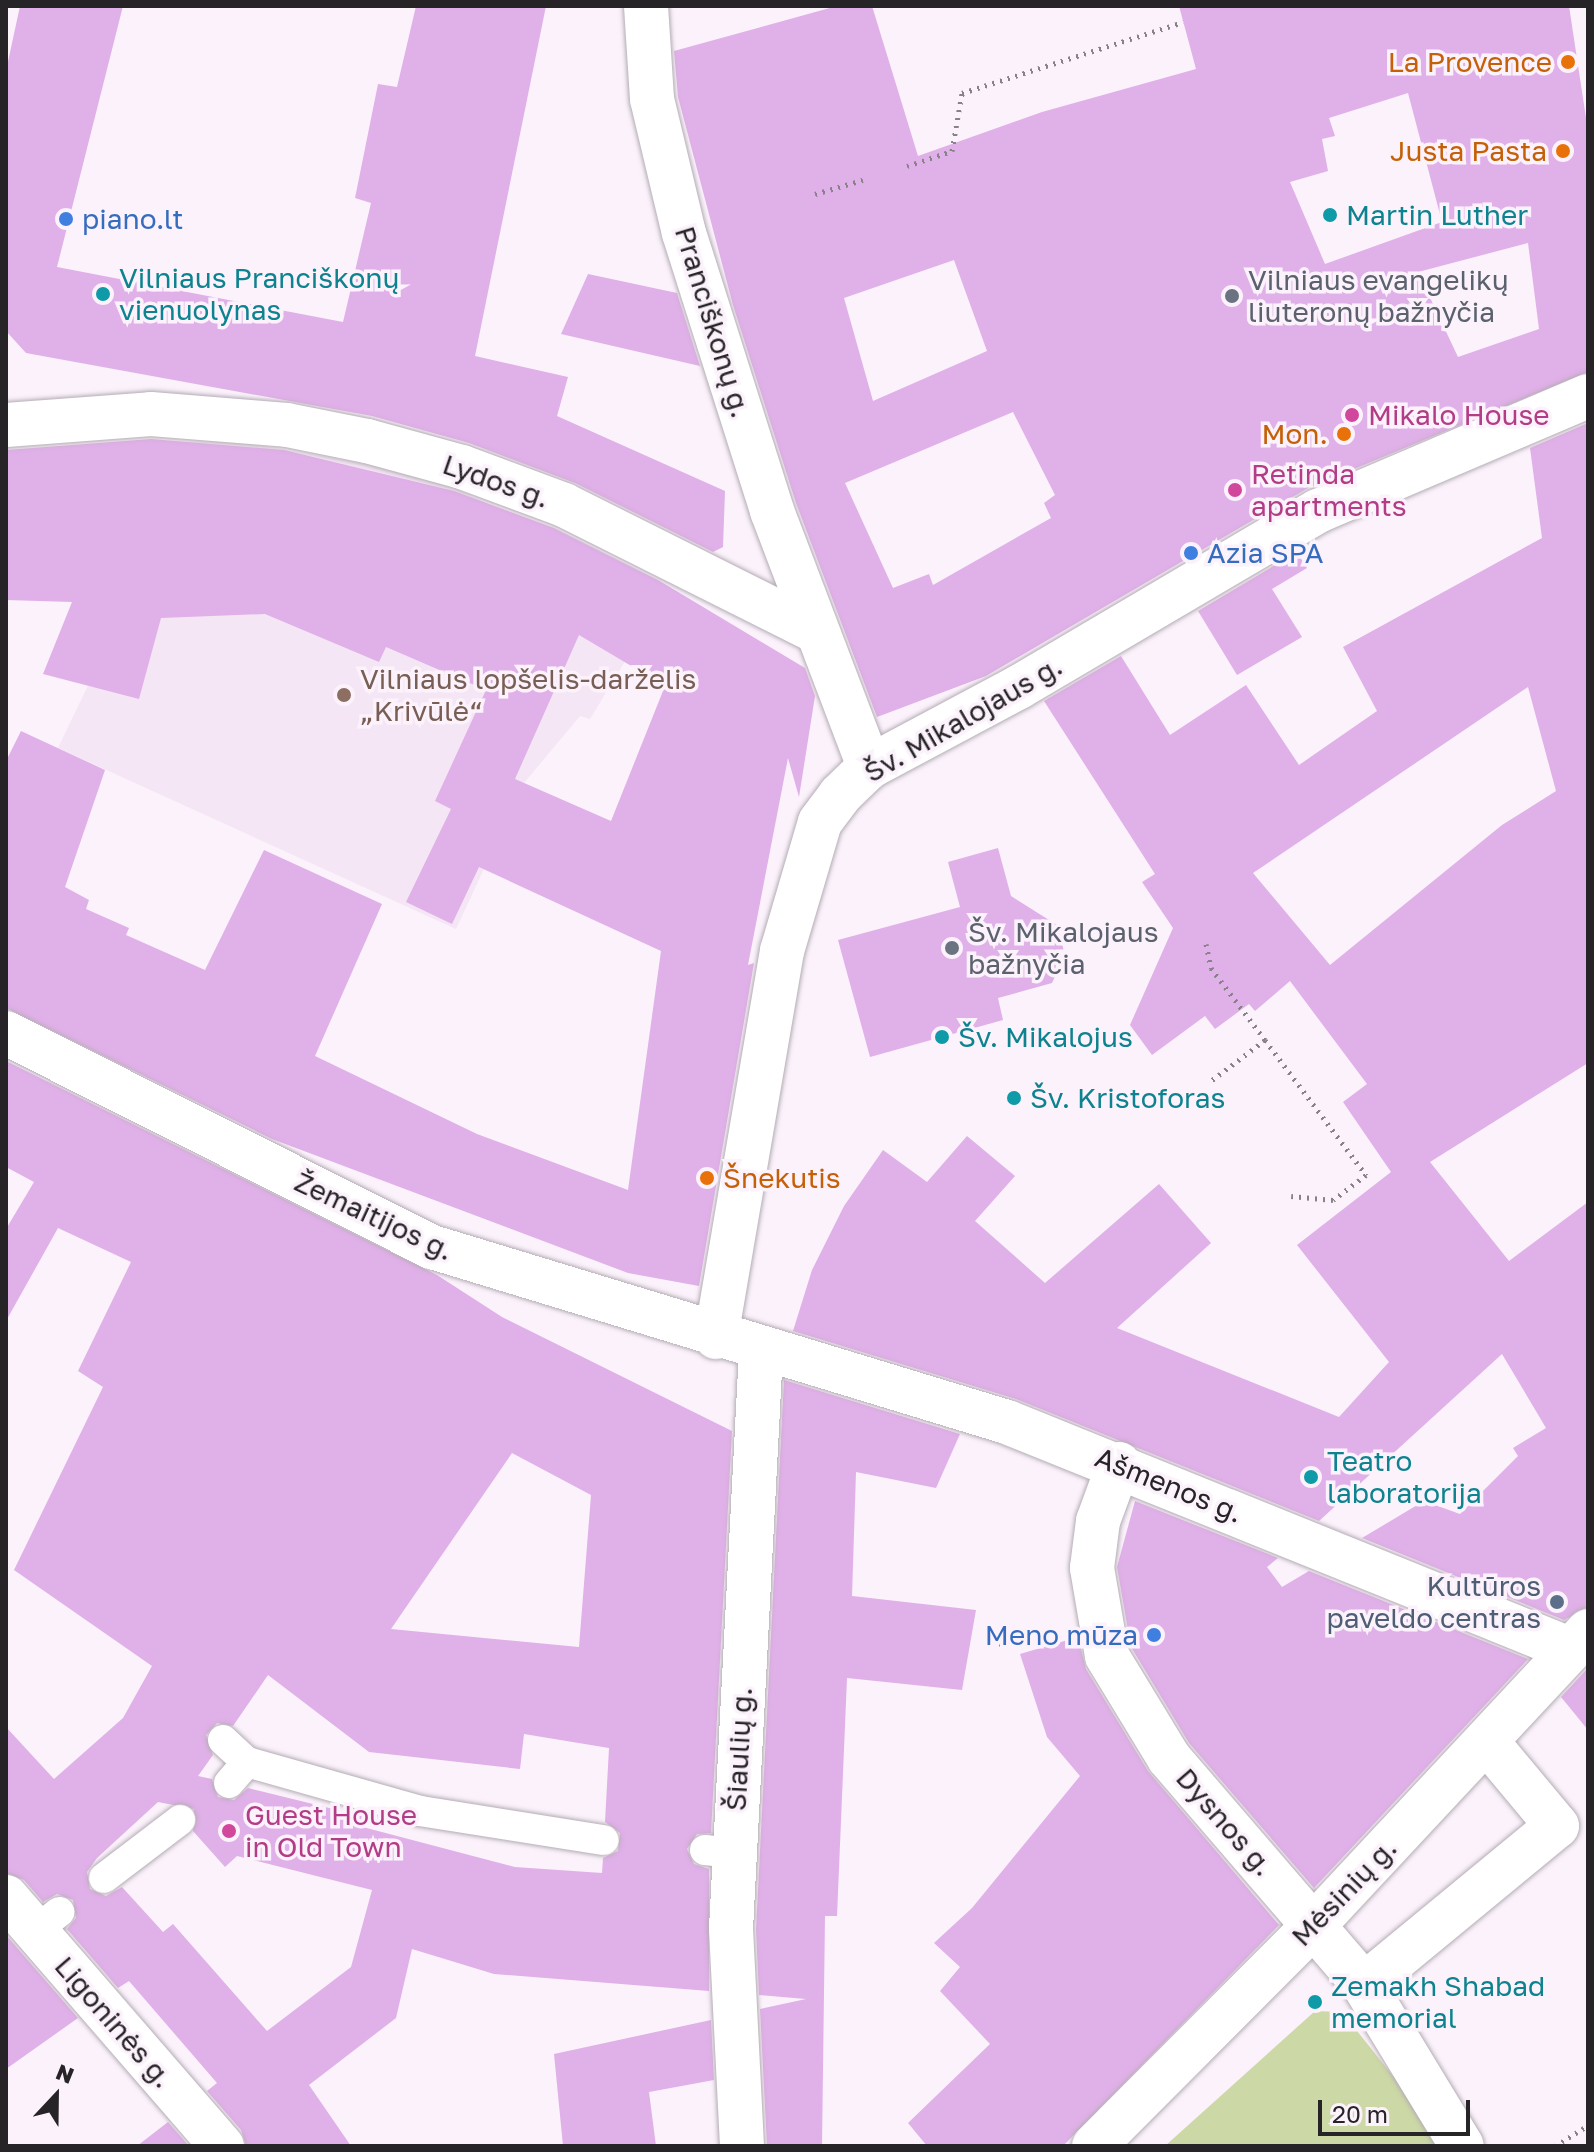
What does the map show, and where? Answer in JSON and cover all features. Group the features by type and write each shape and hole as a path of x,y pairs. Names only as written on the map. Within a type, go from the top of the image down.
{"street":[{"name":"Pranciškonų g.","path":"646,6 652,99 684,233 816,631"},
{"name":"Šv. Mikalojaus g.","path":"716,1337 782,951 820,822 869,767 1019,687 1318,511 1588,396"},
{"name":"Lydos g.","path":"7,419 151,414 287,425 367,441 462,467 564,505 816,631"},
{"path":"816,631 869,767"},
{"name":"Žemaitijos g.","path":"6,1033 432,1247 761,1351"},
{"name":"Ašmenos g.","path":"761,1351 1007,1422 1578,1639"},
{"name":"Šiaulių g.","path":"742,2146 719,1852 761,1351"},
{"name":"Dysnos g.","path":"1119,1464 1098,1521 1092,1568 1099,1625 1107,1656 1169,1758 1364,1985 1462,2146"},
{"name":"Mėsinių g.","path":"1094,2146 1314,1925 1487,1742 1578,1639"},
{"path":"1364,1985 1557,1826 1487,1742"},
{"name":"Ligoninės g.","path":"6,1897 47,1922 222,2146"}],"lane":[{"path":"223,1740 238,1773 420,1811 604,1840"},
{"path":"104,1878 180,1820"}],"path":[{"path":"907,166 952,151 962,93 1183,22"},
{"path":"815,194 863,180"},
{"path":"1206,944 1211,968 1366,1175 1333,1200 1291,1196"},
{"path":"1211,1081 1265,1040"},
{"path":"991,1645 1099,1625"},
{"path":"1555,2146 1588,2125"}],"shaded area":[{"name":"Vilniaus lopšelis-darželis „Krivūlė“","path":"235,441 394,469 458,490 670,587 590,719 580,716 524,783 456,929 58,748 94,673 168,442"}],"green space":[{"path":"1315,2011 1342,2012 1396,2080 1437,2146 1165,2146"}],"building":[{"name":"Vilniaus Pranciškonų vienuolynas","path":"20,6 123,6 57,267 343,322 371,203 355,198 378,84 397,87 416,6 546,6 475,356 568,377 557,416 725,491 723,547 713,552 575,483 469,443 372,416 26,353 6,331 6,71"},
{"path":"837,6 872,6 918,156 1042,112 1196,69 1179,6 1569,6 1588,131 1588,372 1308,488 986,676 877,717 796,503 733,305 678,97 674,51","holes":["1408,93 1442,222 1325,264 1290,182 1328,171 1322,139 1335,136 1329,118","1528,243 1539,329 1458,357 1418,272","954,260 987,351 873,401 844,298","1013,412 1055,495 1044,503 1051,518 933,585 929,574 893,588 845,483"]},
{"path":"588,274 677,293 700,366 561,334"},
{"path":"1588,423 1588,1063 1430,1162 1509,1261 1588,1202 1588,1607 1564,1620 1362,1538 1424,1501 1460,1514 1518,1456 1513,1448 1546,1428 1502,1354 1319,1521 1016,1399 793,1331 812,1270 844,1206 883,1150 927,1182 967,1136 1015,1176 975,1221 1045,1283 1159,1184 1211,1243 1117,1328 1339,1417 1389,1362 1297,1245 1391,1172 1343,1102 1367,1084 1290,981 1255,1011 1249,1004 1215,1029 1205,1016 1152,1055 1130,1025 1173,928 1142,882 1155,874 1044,701 1121,656 1170,735 1246,685 1299,765 1377,711 1343,647 1542,538 1530,448","holes":["1528,687 1556,791 1502,825 1330,965 1253,873"]},
{"path":"151,439 284,450 454,491 554,528 658,580 805,668 815,696 799,797 788,758 748,965 754,963 699,1286 628,1273 272,1139 6,1008 6,761 21,731 105,770 65,887 89,900 86,909 129,928 126,935 205,970 264,850 382,904 315,1056 477,1134 628,1190 661,951 479,867 452,924 406,902 451,809 435,801 486,690 386,647 379,662 265,614 161,618 139,699 43,674 72,602 6,600 6,450","holes":["579,635 665,686 611,821 515,779"]},
{"path":"1297,552 1307,568 1272,589 1302,637 1237,675 1198,611"},
{"name":"Šv. Mikalojaus bažnyčia","path":"998,848 1011,896 1057,925 1065,955 1052,983 998,998 1003,1020 870,1057 838,940 960,907 948,862"},
{"path":"6,1061 437,1275 502,1317 732,1431 711,1833 697,1834 687,1849 694,1864 709,1869 709,1991 494,1974 412,1949 396,2018 309,2085 351,2146 246,2146 241,2130 207,2091 217,2083 129,1981 118,1988 67,1929 76,1918 73,1900 57,1894 43,1902 24,1880 6,1873 6,1727 54,1779 123,1718 152,1666 14,1570 103,1387 78,1371 131,1262 58,1228 6,1321 6,1229 34,1182 6,1167","holes":["512,1453 591,1495 579,1647 391,1629","268,1675 369,1752 520,1769 524,1734 609,1748 605,1822 620,1833 618,1851 603,1858 602,1873 515,1867 359,1826 362,1816 248,1788 234,1800 218,1797 212,1779 198,1776 213,1755 206,1735 217,1723 233,1726","158,1802 194,1809 193,1831 225,1867 237,1856 372,1890 351,1967 267,2031 173,1924 163,1932 122,1887 106,1896 90,1889 87,1872 97,1858"]},
{"path":"784,1380 960,1434 936,1488 856,1472 852,1596 976,1610 962,1690 847,1678 837,1916 825,1916 822,2146 767,2146 760,2009 806,1999 759,1995 756,1929"},
{"path":"1135,1501 1278,1558 1267,1567 1282,1587 1309,1571 1528,1659 1314,1888 1189,1743 1131,1647 1117,1567"},
{"path":"1078,1637 1086,1669 1148,1771 1279,1925 1063,2146 927,2146 908,2123 990,2044 940,1991 960,1967 934,1943 972,1908 1080,1776 1047,1737 1020,1654"},
{"path":"1588,1668 1588,1730 1561,1697"},
{"path":"6,1935 78,2018 6,2069"},
{"path":"711,2020 714,2080 649,2092 656,2146 563,2146 554,2054"},
{"path":"168,2122 189,2146 137,2146"}],"place":[{"name":"La Provence","path":"1568,62"},
{"name":"Justa Pasta","path":"1563,151"},
{"name":"Martin Luther","path":"1330,215"},
{"name":"piano.lt","path":"66,219"},
{"name":"Vilniaus Pranciškonų vienuolynas","path":"103,294"},
{"name":"Vilniaus evangelikų liuteronų bažnyčia","path":"1232,296"},
{"name":"Mikalo House","path":"1352,415"},
{"name":"Mon.","path":"1344,434"},
{"name":"Retinda apartments","path":"1235,490"},
{"name":"Azia SPA","path":"1191,553"},
{"name":"Vilniaus lopšelis-darželis „Krivūlė“","path":"344,695"},
{"name":"Šv. Mikalojaus bažnyčia","path":"952,948"},
{"name":"Šv. Mikalojus","path":"942,1037"},
{"name":"Šv. Kristoforas","path":"1014,1098"},
{"name":"Šnekutis","path":"707,1178"},
{"name":"Teatro laboratorija","path":"1311,1477"},
{"name":"Kultūros paveldo centras","path":"1557,1602"},
{"name":"Meno mūza","path":"1154,1635"},
{"name":"Guest House in Old Town","path":"229,1831"},
{"name":"Zemakh Shabad memorial","path":"1315,2002"}]}
